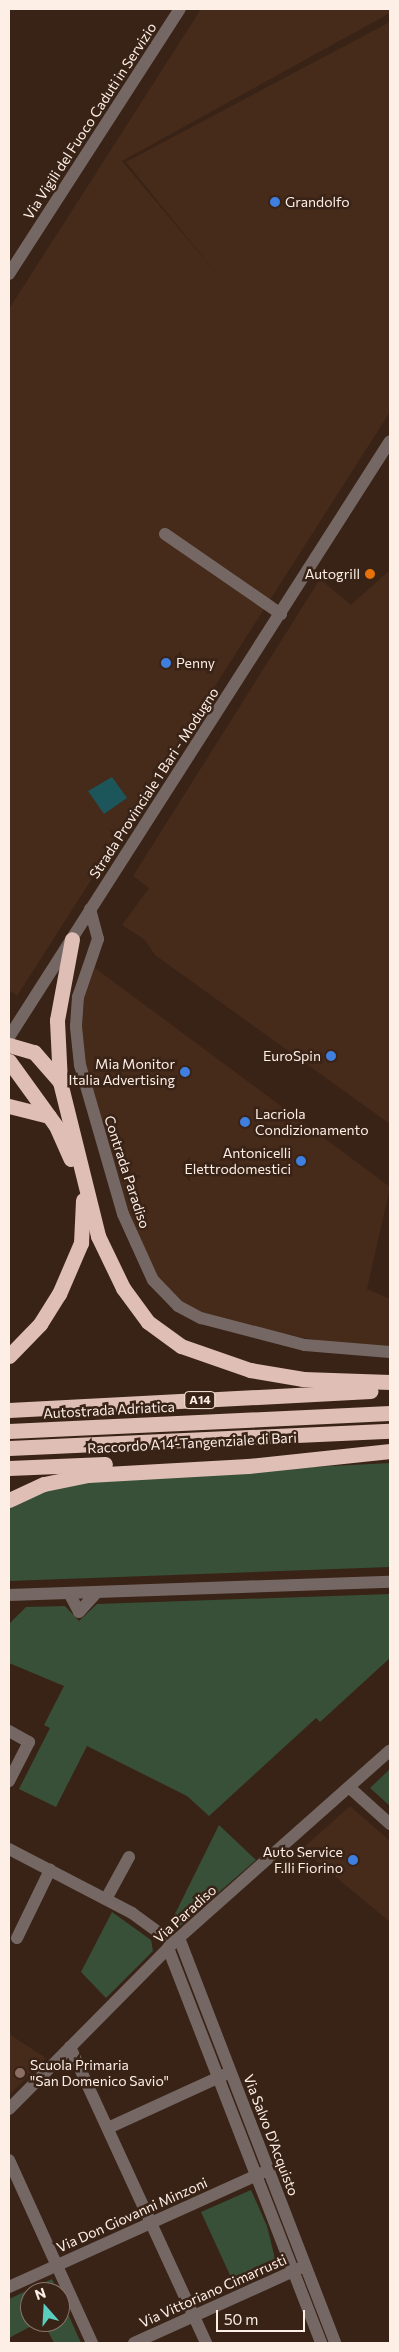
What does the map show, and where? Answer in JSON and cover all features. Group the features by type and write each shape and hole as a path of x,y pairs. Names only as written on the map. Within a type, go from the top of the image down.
{"highway":[{"path":"72,939 57,1020 60,1082 98,1236 123,1288 148,1322 181,1346 250,1370 302,1378 390,1382"},
{"path":"9,1045 34,1052 60,1082"},
{"path":"9,1062 49,1116 79,1178 83,1203 81,1243 60,1294 40,1324 9,1356"},
{"path":"9,1106 49,1116"},
{"name":"A14","path":"9,1410 390,1390"},
{"name":"Autostrada Adriatica","path":"9,1431 390,1413"},
{"path":"9,1448 390,1431"},
{"path":"9,1500 44,1484 88,1475 248,1466 383,1451"},
{"name":"Raccordo A14-Tangenziale di Bari","path":"9,1468 383,1451"}],"street":[{"name":"Via Vigili del Fuoco Caduti in Servizio","path":"9,274 180,9"},
{"name":"Strada Provinciale 1 Bari - Modugno","path":"9,1037 390,441"},
{"path":"165,534 280,614"},
{"name":"Contrada Paradiso","path":"90,909 98,939 78,997 76,1027 80,1065 122,1214 153,1280 178,1306 201,1318 305,1345 390,1352"},
{"path":"9,1595 390,1582"},
{"path":"69,1593 79,1612 97,1592"},
{"path":"9,1731 29,1742 9,1781"},
{"name":"Via Paradiso","path":"9,2109 173,1943 350,1788 390,1750"},
{"path":"350,1788 390,1824"},
{"path":"9,1849 150,1924 173,1943"},
{"path":"106,1899 129,1857"},
{"path":"18,1938 50,1870"},
{"name":"Via Salvo D'Acquisto","path":"173,1943 230,2072 334,2343"},
{"name":"Via Salvo D'Acquisto","path":"173,1943 218,2077 321,2343"},
{"path":"70,2047 206,2343"},
{"path":"108,2128 230,2072"},
{"path":"9,2160 92,2343"},
{"name":"Via Don Giovanni Minzoni","path":"9,2287 268,2170"},
{"name":"Via Vittoriano Cimarrusti","path":"134,2343 305,2266"}],"shaded area":[{"path":"201,9 390,9 390,13 122,161 216,273 126,162 390,22 390,412 17,996 9,990 9,309"},
{"path":"390,570 390,1124 155,955 145,940 122,925 149,888 133,876 320,579 351,605"},
{"path":"95,968 390,1187 367,1289 390,1299 390,1347 339,1344 256,1329 187,1307 159,1279 133,1224 86,1067 81,1035 84,998"},
{"name":"Auto Service F.lli Fiorino","path":"350,1806 390,1841 390,1922 302,1849"},
{"name":"Scuola Primaria \"San Domenico Savio\"","path":"9,2034 46,2058 9,2095"}],"green space":[{"path":"390,1463 390,1567 9,1581 9,1506 41,1490 115,1477"},
{"path":"390,1594 390,1658 320,1722 316,1718 209,1816 187,1796 87,1746 56,1807 19,1789 50,1728 44,1725 64,1686 9,1663 9,1624 26,1607 65,1606 79,1621 97,1604"},
{"path":"390,1769 390,1806 370,1788"},
{"path":"219,1825 256,1860 180,1926 171,1922"},
{"path":"112,1912 151,1940 153,1951 106,1998 81,1972"},
{"path":"251,2190 267,2226 277,2267 235,2286 201,2212"},
{"path":"20,2294 20,2332 9,2338 9,2299"},
{"path":"70,2318 81,2343 54,2343 48,2332 70,2332"}],"water":[{"path":"112,777 127,798 104,814 88,791"}],"place":[{"name":"Grandolfo","path":"275,202"},
{"name":"Autogrill","path":"370,574"},
{"name":"Penny","path":"166,663"},
{"name":"EuroSpin","path":"331,1056"},
{"name":"Mia Monitor Italia Advertising","path":"185,1072"},
{"name":"Lacriola Condizionamento","path":"245,1122"},
{"name":"Antonicelli Elettrodomestici","path":"301,1161"},
{"name":"Auto Service F.lli Fiorino","path":"353,1860"},
{"name":"Scuola Primaria \"San Domenico Savio\"","path":"20,2073"}]}
